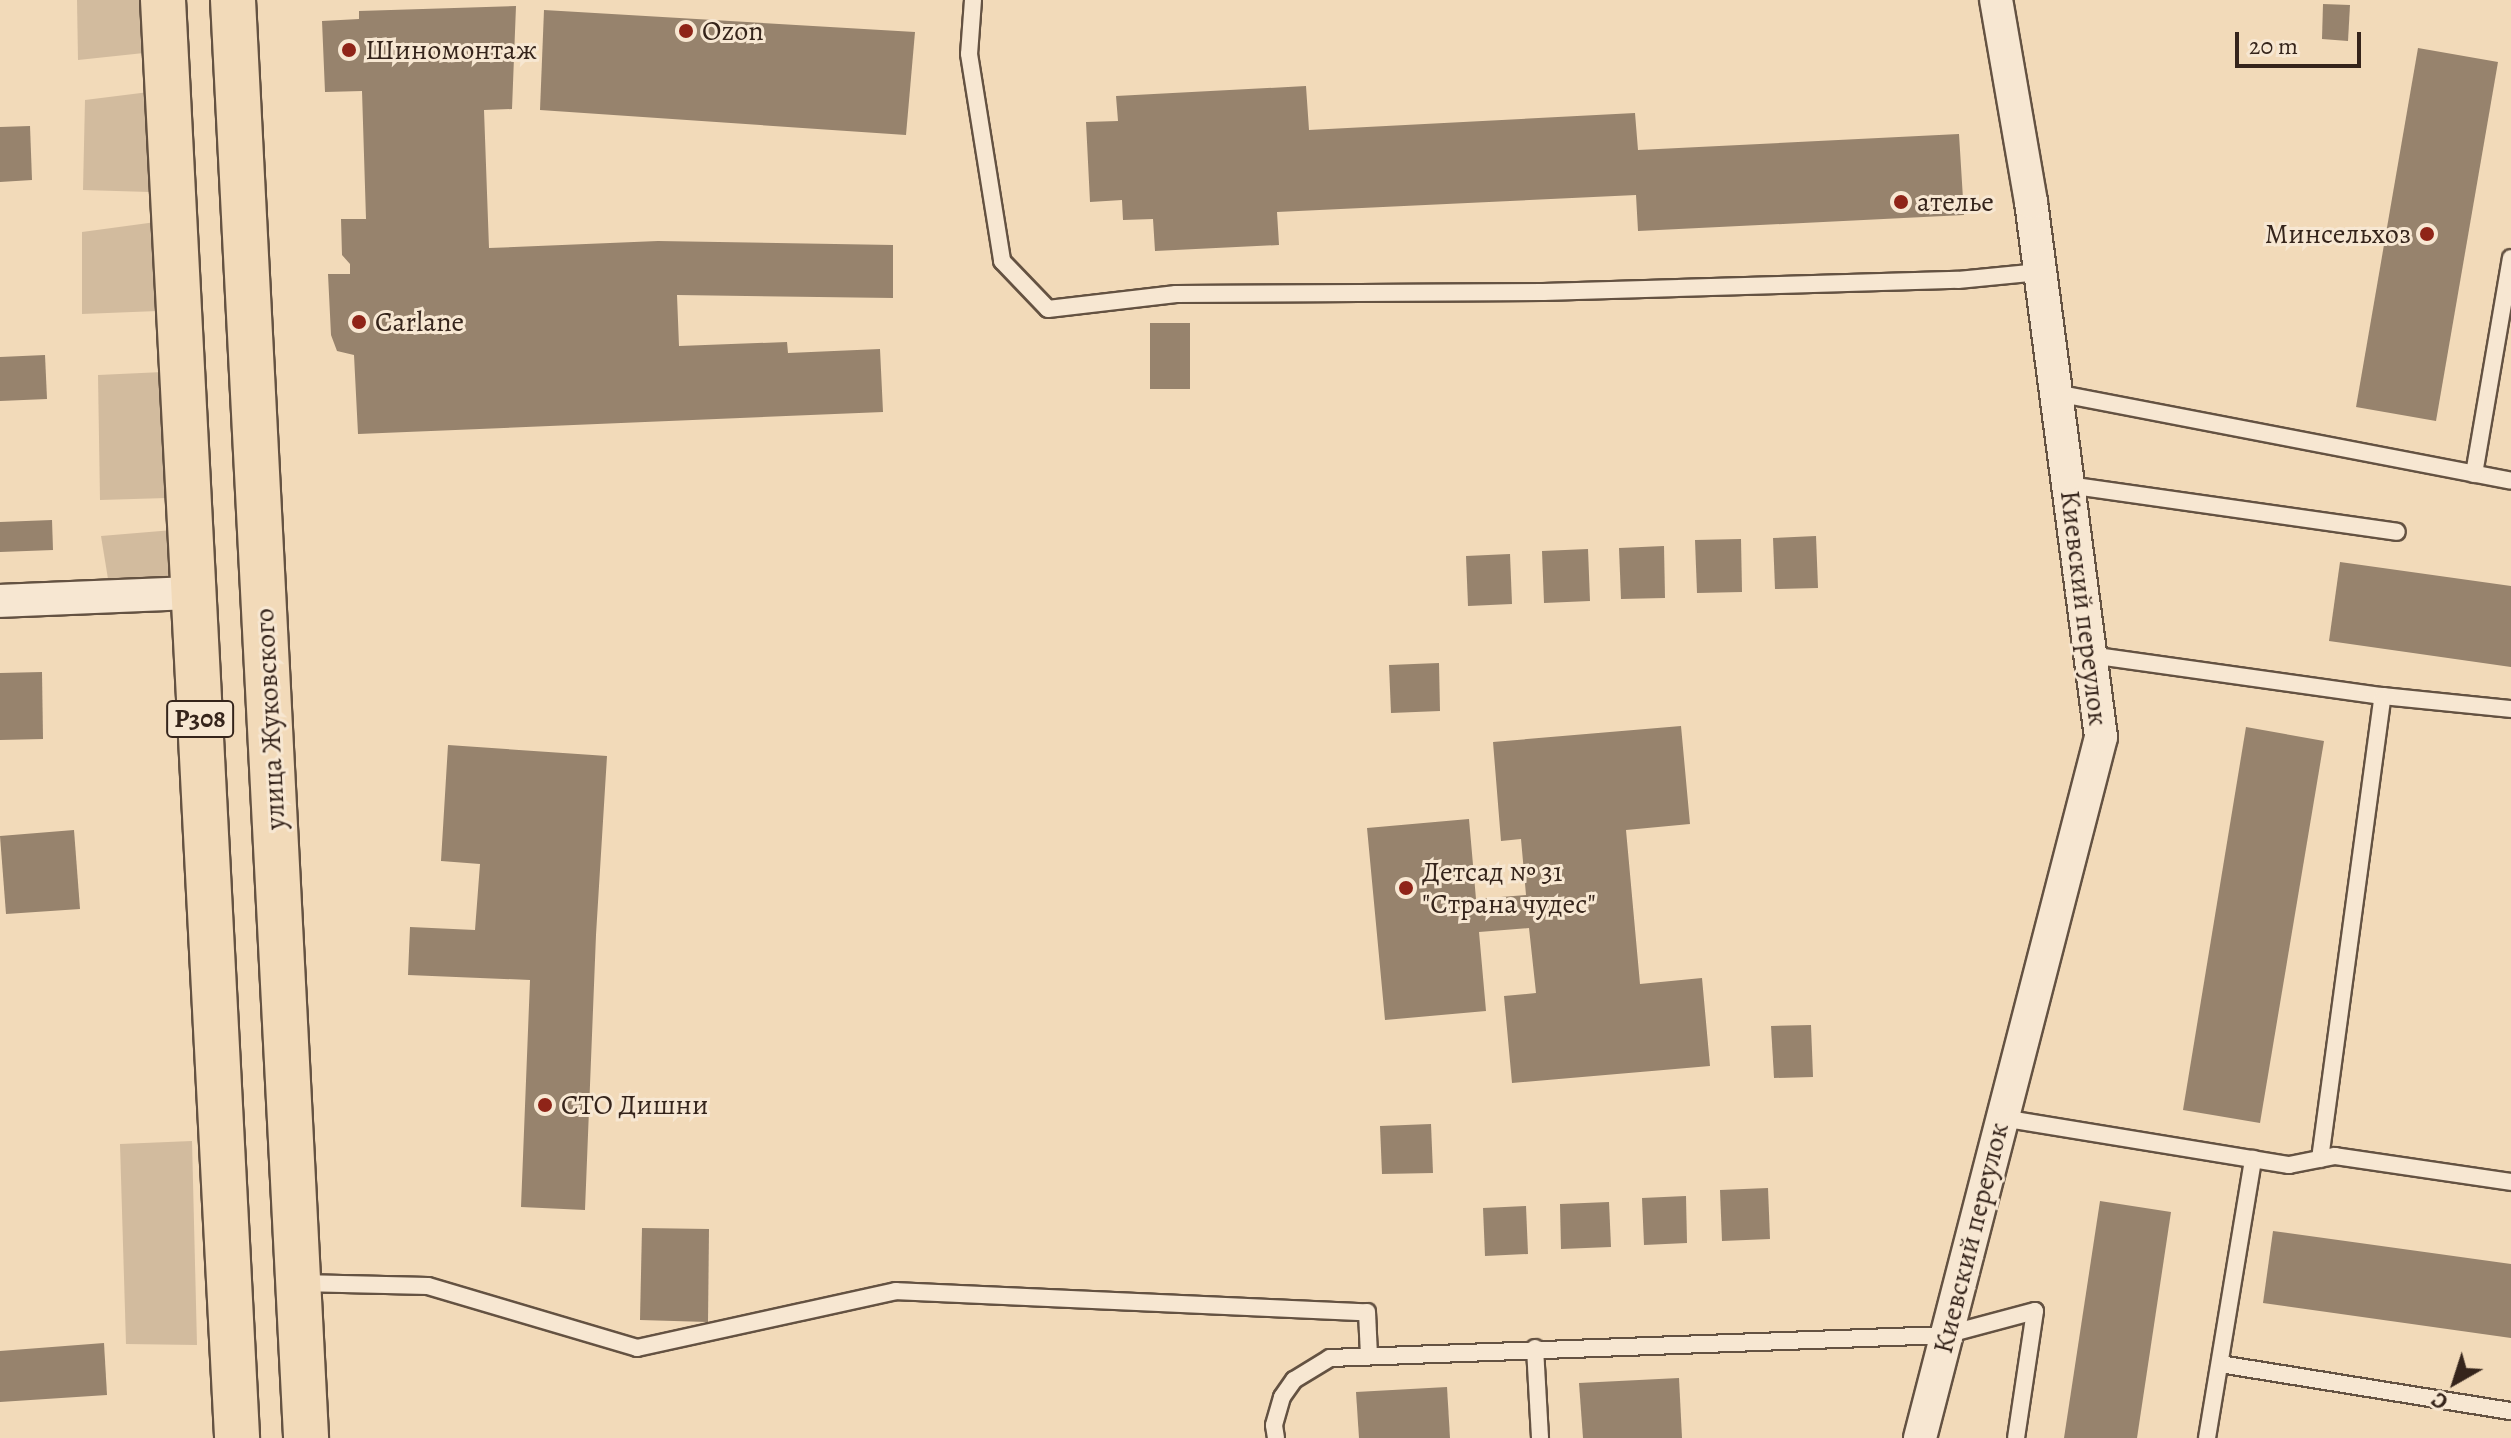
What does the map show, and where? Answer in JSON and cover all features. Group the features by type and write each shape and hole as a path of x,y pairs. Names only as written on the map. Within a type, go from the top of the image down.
{"main road":[{"name":"P308","path":"163,0 237,1438"},
{"name":"улица Жуковского","path":"233,0 306,1438"}],"street":[{"name":"Киевский переулок","path":"1920,1438 2101,737 2040,272 1996,0"},
{"path":"0,601 193,593"}],"lane":[{"path":"973,0 969,54 1002,261 1048,309 1176,294 1543,292 1958,280 2040,272"},
{"path":"2474,474 2511,258"},
{"path":"2056,393 2511,481"},
{"path":"2068,485 2397,532"},
{"path":"2090,655 2383,696 2511,709"},
{"path":"2320,1159 2383,696"},
{"path":"2002,1118 2289,1165 2335,1156 2511,1182"},
{"path":"2207,1438 2253,1159"},
{"path":"299,1283 428,1286 637,1348 896,1291 1367,1312 1369,1356"},
{"path":"1276,1438 1274,1425 1282,1397 1294,1380 1330,1358 1945,1335 2035,1311 2016,1438"},
{"path":"1535,1348 1540,1438"},
{"path":"2220,1364 2511,1411"}],"shaded area":[{"path":"77,0 141,0 144,53 78,60"},
{"path":"149,92 150,192 83,190 85,100"},
{"path":"156,222 158,311 82,314 82,232"},
{"path":"163,372 167,498 100,500 98,375"},
{"path":"173,530 172,570 164,579 109,585 101,536"},
{"path":"192,1141 197,1345 126,1344 120,1144"}],"building":[{"path":"2323,4 2350,5 2348,41 2322,39"},
{"path":"516,6 512,109 484,110 489,248 658,241 893,245 893,298 677,295 679,346 787,342 788,353 880,349 883,412 358,434 354,355 337,351 331,335 328,274 350,274 350,264 342,255 341,219 366,219 362,91 325,92 322,21 359,19 359,11"},
{"path":"544,10 915,32 906,135 540,110"},
{"name":"Минсельхоз","path":"2418,48 2498,62 2436,421 2356,407"},
{"path":"1306,86 1309,130 1635,113 1638,150 1959,134 1964,215 1638,231 1636,195 1277,212 1279,245 1155,251 1153,219 1123,220 1122,200 1090,202 1086,122 1118,121 1116,96"},
{"path":"30,126 32,180 0,182 0,127"},
{"path":"1150,323 1190,323 1190,389 1150,389"},
{"path":"45,355 47,399 0,401 0,357"},
{"path":"52,520 53,550 0,552 0,522"},
{"path":"1816,536 1818,588 1775,589 1773,538"},
{"path":"1741,539 1742,592 1697,593 1695,540"},
{"path":"1664,546 1665,598 1621,599 1619,548"},
{"path":"1588,549 1590,601 1544,603 1542,551"},
{"path":"1510,554 1512,604 1468,606 1466,556"},
{"path":"2340,562 2511,586 2511,667 2329,641"},
{"path":"1439,663 1440,711 1391,713 1389,665"},
{"path":"42,672 43,739 0,740 0,673"},
{"path":"1681,726 1690,824 1626,830 1640,984 1702,978 1710,1066 1512,1083 1504,996 1536,993 1529,928 1479,932 1486,1011 1385,1020 1367,828 1469,819 1476,899 1526,895 1521,839 1501,841 1493,742"},
{"path":"2246,727 2324,741 2260,1123 2183,1110"},
{"path":"448,745 607,756 585,1210 521,1207 530,980 408,975 410,927 475,930 480,864 441,861"},
{"path":"74,830 80,909 6,914 0,836"},
{"path":"1811,1025 1813,1077 1774,1078 1771,1026"},
{"path":"1431,1124 1433,1173 1382,1174 1380,1126"},
{"path":"1768,1188 1770,1239 1722,1241 1720,1190"},
{"path":"1686,1196 1687,1243 1644,1245 1642,1198"},
{"path":"2100,1201 2171,1212 2137,1438 2064,1438"},
{"path":"1609,1202 1611,1247 1561,1249 1560,1204"},
{"path":"1526,1206 1528,1254 1485,1256 1483,1208"},
{"path":"642,1228 709,1229 708,1322 640,1320"},
{"path":"2273,1231 2511,1264 2511,1338 2263,1303"},
{"path":"104,1343 107,1395 0,1402 0,1351"},
{"path":"1679,1378 1682,1438 1583,1438 1579,1383"},
{"path":"1447,1387 1450,1438 1359,1438 1356,1392"}],"place":[{"name":"Ozon","path":"686,31"},
{"name":"Шиномонтаж","path":"349,50"},
{"name":"ателье","path":"1901,202"},
{"name":"Минсельхоз","path":"2427,234"},
{"name":"Carlane","path":"359,322"},
{"name":"Детсад № 31 \"Страна чудес\"","path":"1406,888"},
{"name":"СТО Дишни","path":"545,1105"}]}
